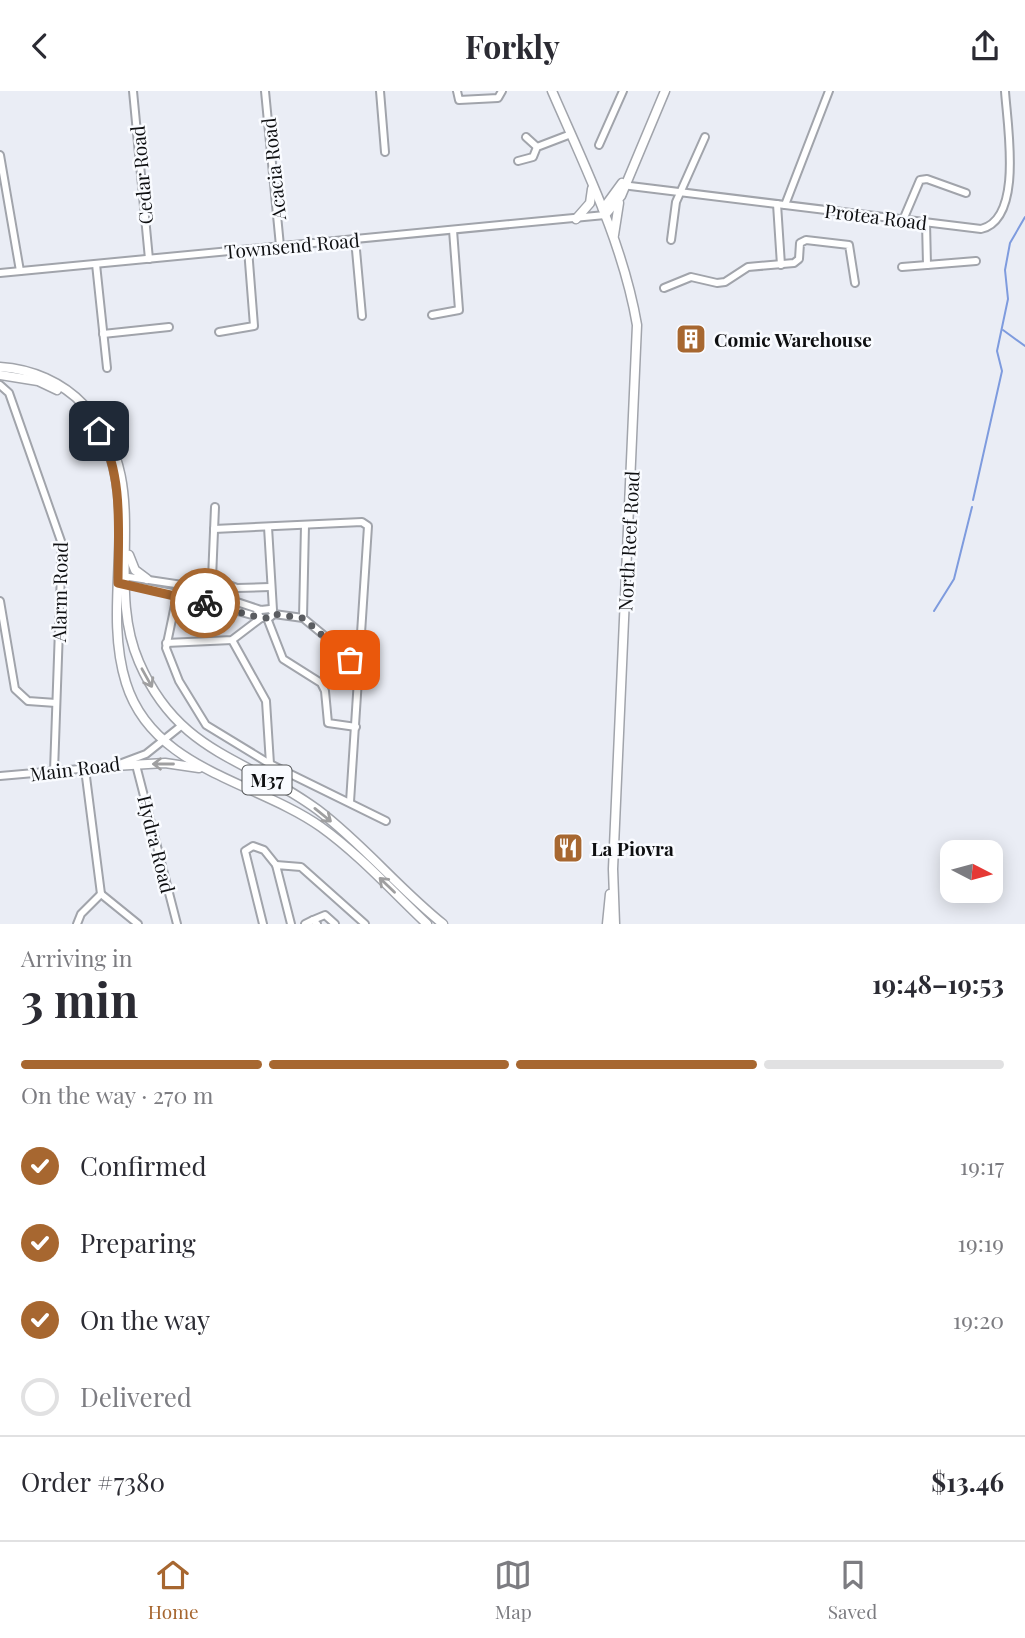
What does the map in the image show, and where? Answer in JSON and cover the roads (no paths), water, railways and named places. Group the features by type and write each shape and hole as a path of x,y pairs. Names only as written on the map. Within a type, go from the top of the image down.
{"main road":[{"name":"North Reef Road","path":"552,91 614,237 629,285 637,325 613,871 607,924"},
{"path":"604,212 623,185 665,91"},
{"path":"614,237 623,185"},
{"path":"580,218 590,203 593,186"},
{"path":"604,212 621,196"},
{"name":"M37","path":"0,367 32,373 57,384 92,413 106,435 121,473 126,501 119,645 126,682 142,717 163,740 212,771 306,817 352,853 427,924"},
{"name":"M37","path":"0,375 38,381 53,388 79,406 99,431 108,450 115,476 126,621 135,653 150,685 181,726 213,751 300,798 358,845 443,924"},
{"path":"126,535 132,565 147,579"},
{"path":"114,766 174,764 212,771"},
{"path":"352,853 358,845"},
{"path":"370,869 376,862"},
{"name":"North Reef Road","path":"613,871 615,924"}],"street":[{"name":"Cedar Road","path":"133,91 149,259"},
{"name":"Acacia Road","path":"265,91 280,246"},
{"path":"380,91 385,152"},
{"path":"457,91 459,100 465,101 498,98 502,91"},
{"path":"599,145 624,91"},
{"path":"781,265 781,204 829,91"},
{"name":"Protea Road","path":"623,185 981,229 994,224 1002,214 1010,176 1005,91"},
{"path":"518,161 533,157 537,147 571,134"},
{"path":"526,137 537,147"},
{"path":"671,240 680,193 705,137"},
{"path":"0,155 20,271"},
{"path":"903,220 920,180 927,179 966,193"},
{"name":"Townsend Road","path":"0,273 580,218 604,212"},
{"path":"926,222 927,265"},
{"path":"432,315 459,310 453,230"},
{"path":"355,239 362,316"},
{"path":"664,288 691,277 717,283 726,282 748,267 797,262 802,240 847,244 852,250 855,283"},
{"path":"219,332 254,326 248,249"},
{"path":"902,267 975,261"},
{"path":"96,264 107,368"},
{"path":"103,334 170,327"},
{"name":"Alarm Road","path":"0,385 9,393 62,544 54,771"},
{"path":"215,507 212,579 237,588 270,587"},
{"path":"214,529 362,522 368,526 350,802"},
{"path":"303,618 305,525"},
{"path":"268,527 270,587 266,615 283,659 312,675 324,686 328,723 356,727"},
{"path":"122,579 147,579 189,586 266,615"},
{"path":"122,579 229,609 303,618 360,665"},
{"path":"229,609 232,600"},
{"path":"0,601 15,689 28,701 56,703"},
{"path":"175,605 166,643 179,681 206,725 270,764 386,821"},
{"path":"166,643 232,640 266,615"},
{"path":"232,640 265,701 270,764"},
{"name":"Main Road","path":"0,776 114,766 140,757 181,726"},
{"name":"Hydra Road","path":"136,765 177,924"},
{"path":"85,769 101,894 138,924"},
{"path":"263,924 245,851 253,846 259,847 276,865 291,924"},
{"path":"276,865 301,867 365,924"},
{"path":"76,924 81,914 101,894"},
{"path":"305,924 315,922 324,915 335,924"}],"waterway":[{"path":"973,500 1002,371 997,351 1008,299 1005,270 1010,243 1025,217"},
{"path":"1003,330 1025,346"},
{"path":"934,611 954,579 972,507"}],"place":[{"name":"Comic Warehouse","path":"691,339"},
{"name":"La Piovra","path":"568,848"}]}
